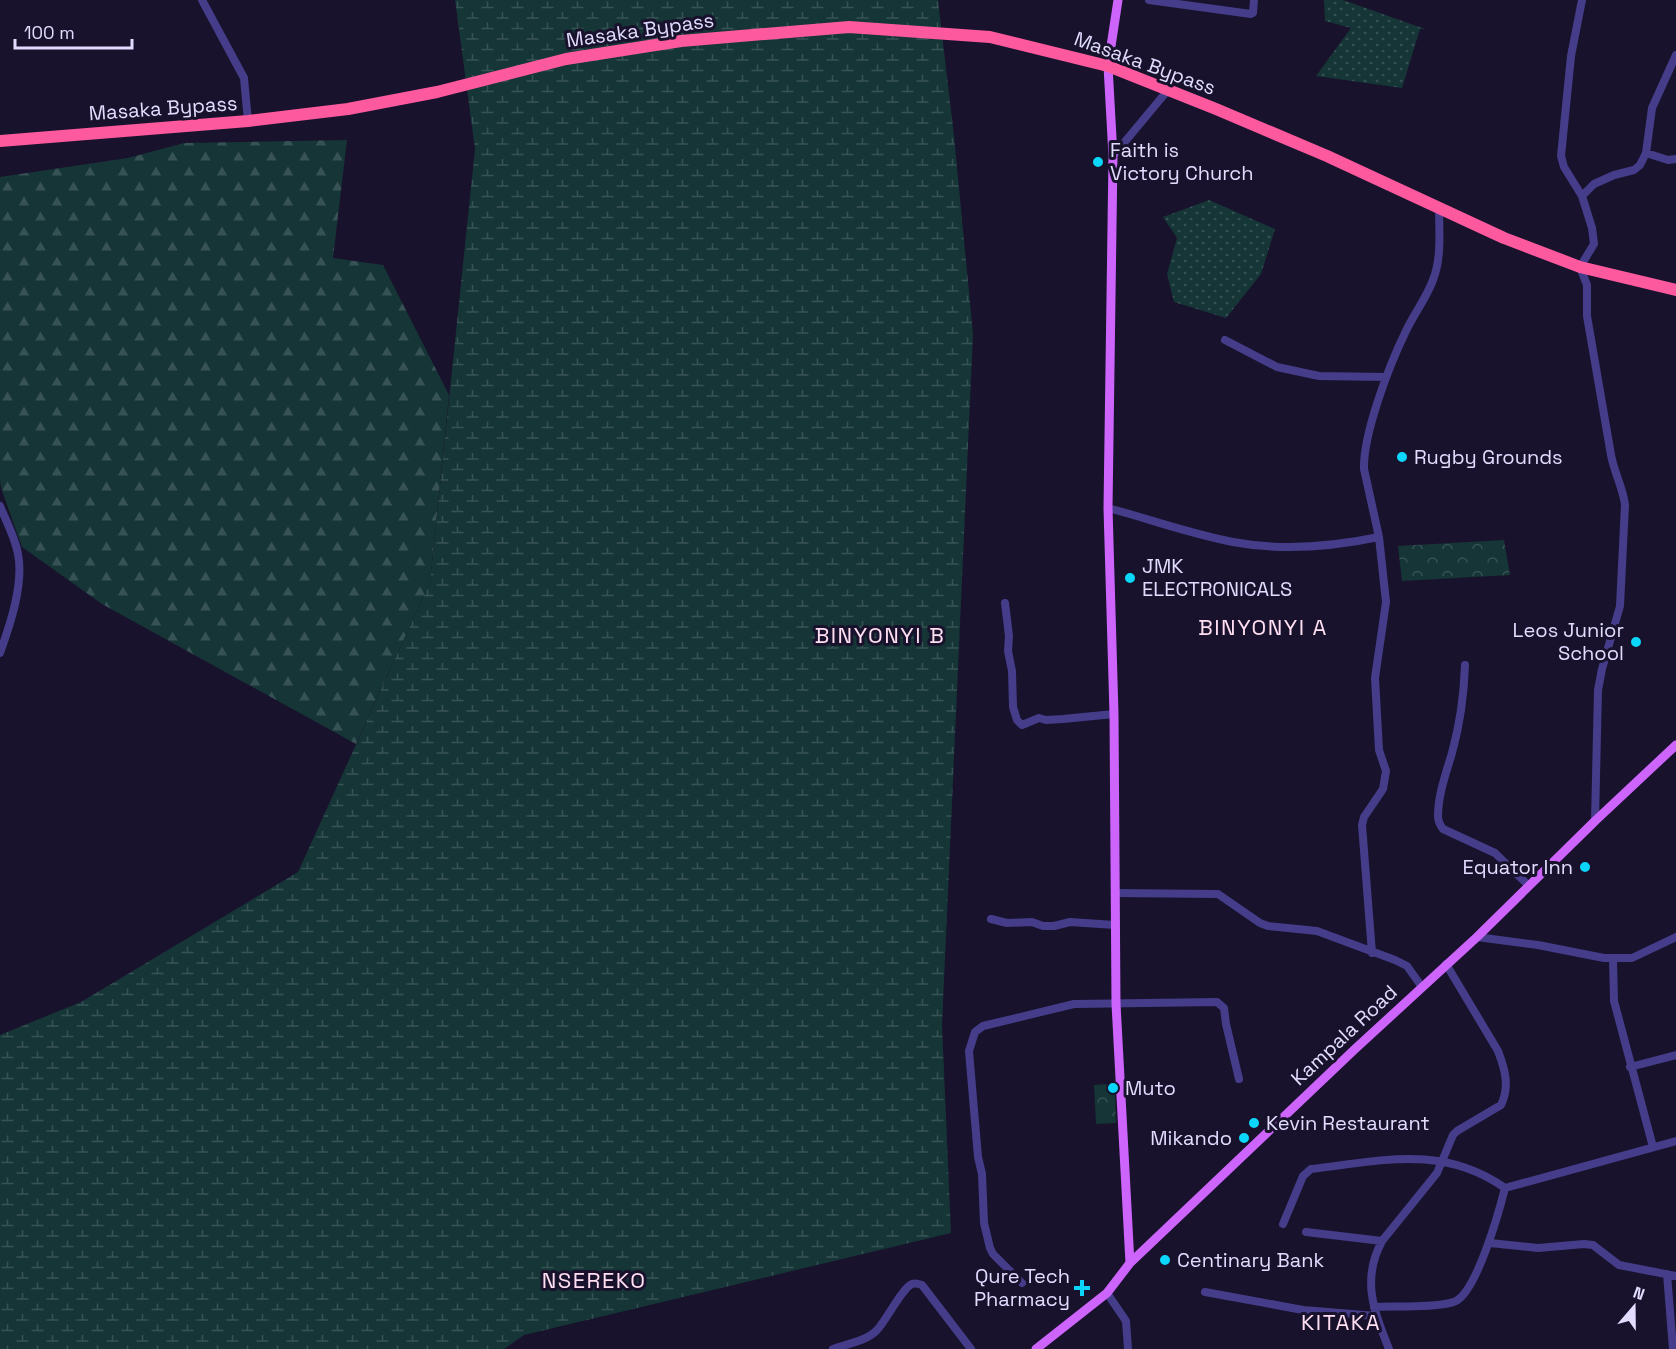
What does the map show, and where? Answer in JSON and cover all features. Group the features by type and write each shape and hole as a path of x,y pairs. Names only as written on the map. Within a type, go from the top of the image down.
{"highway":[{"name":"Masaka Bypass","path":"0,141 248,121 348,110 404,99 566,59 681,41 849,27 990,37 1108,66 1327,156 1504,238 1580,267 1676,290"}],"main road":[{"path":"1118,0 1108,66 1113,156 1108,508 1114,714 1116,1004 1130,1263"},
{"name":"Kampala Road","path":"1036,1349 1107,1293 1130,1263 1477,937 1528,885 1676,745"}],"street":[{"path":"202,0 244,78 248,121"},
{"path":"1149,0 1193,8 1251,14 1254,0"},
{"path":"1582,0 1571,56 1561,156 1564,167 1582,196 1592,228 1594,244 1580,267 1587,285 1587,316 1613,468 1625,505 1620,606 1598,690 1595,821"},
{"path":"1582,196 1594,184 1614,175 1634,170 1640,165 1646,153 1652,108 1676,55"},
{"path":"1113,156 1168,90"},
{"path":"1646,153 1668,160 1676,159"},
{"path":"1372,953 1362,825 1364,817 1383,789 1386,771 1379,750 1375,678 1386,602 1379,537 1364,469 1365,445 1386,378 1405,333 1433,282 1439,253 1439,207"},
{"path":"1225,340 1264,361 1308,374 1386,378"},
{"path":"0,506 19,559 14,613 0,653"},
{"path":"1108,508 1233,542 1282,547 1338,545 1379,537"},
{"path":"1005,603 1013,707 1017,720 1022,725 1040,718 1046,720 1114,714"},
{"path":"1465,665 1462,705 1444,779 1439,824 1443,829 1495,854 1528,885"},
{"path":"1115,893 1218,894 1260,923 1268,926 1317,931 1407,966 1422,987"},
{"path":"991,919 1007,923 1032,922 1043,926 1070,922 1115,925"},
{"path":"1477,937 1538,945 1604,958 1632,958 1676,937"},
{"path":"1613,958 1614,1001 1653,1147"},
{"path":"1389,1349 1375,1311 1370,1277 1371,1265 1382,1241 1437,1173 1450,1140 1457,1131 1501,1105 1507,1088 1503,1062 1498,1051 1446,964"},
{"path":"1022,1283 993,1254 984,1223 982,1174 974,1123 969,1052 975,1032 983,1026 1063,1005 1217,1002 1224,1008 1239,1079"},
{"path":"1630,1067 1676,1055"},
{"path":"1283,1224 1303,1176 1311,1169 1418,1158 1479,1172 1505,1188 1676,1141"},
{"path":"1205,1292 1303,1311 1375,1311 1455,1302 1464,1296 1490,1243 1505,1188"},
{"path":"1306,1232 1382,1241"},
{"path":"1490,1243 1538,1248 1593,1245 1619,1264 1672,1275 1673,1349"},
{"path":"833,1349 877,1331 905,1292 916,1283 922,1285 971,1349"},
{"path":"1107,1293 1126,1321 1128,1349"}],"green space":[{"path":"455,0 938,0 973,334 942,1025 951,1233 524,1335 504,1349 0,1349 0,1035 81,1002 298,872 430,582 475,149"},
{"path":"1324,0 1343,0 1425,29 1420,29 1402,88 1316,76 1351,28 1325,21"},
{"path":"347,140 333,258 383,265 449,395 430,582 356,744 102,604 22,547 0,480 0,177 128,158 184,143"},
{"path":"1209,200 1275,229 1261,274 1226,318 1174,302 1167,274 1177,238 1163,217"},
{"path":"1504,540 1510,575 1402,581 1398,546"},
{"path":"1109,1084 1110,1093 1115,1093 1116,1123 1096,1124 1094,1085"}],"place":[{"name":"Faith is Victory Church","path":"1098,162"},
{"name":"Rugby Grounds","path":"1402,457"},
{"name":"JMK ELECTRONICALS","path":"1130,578"},
{"name":"Leos Junior School","path":"1636,642"},
{"name":"Equator Inn","path":"1585,867"},
{"name":"Muto","path":"1113,1088"},
{"name":"Kevin Restaurant","path":"1254,1123"},
{"name":"Mikando","path":"1244,1138"},
{"name":"Centinary Bank","path":"1165,1260"},
{"name":"Qure Tech Pharmacy","path":"1082,1288"}],"district":[{"name":"BINYONYI A","path":"1263,627"},
{"name":"BINYONYI B","path":"880,635"},
{"name":"NSEREKO","path":"594,1280"},
{"name":"KITAKA","path":"1341,1322"}]}
